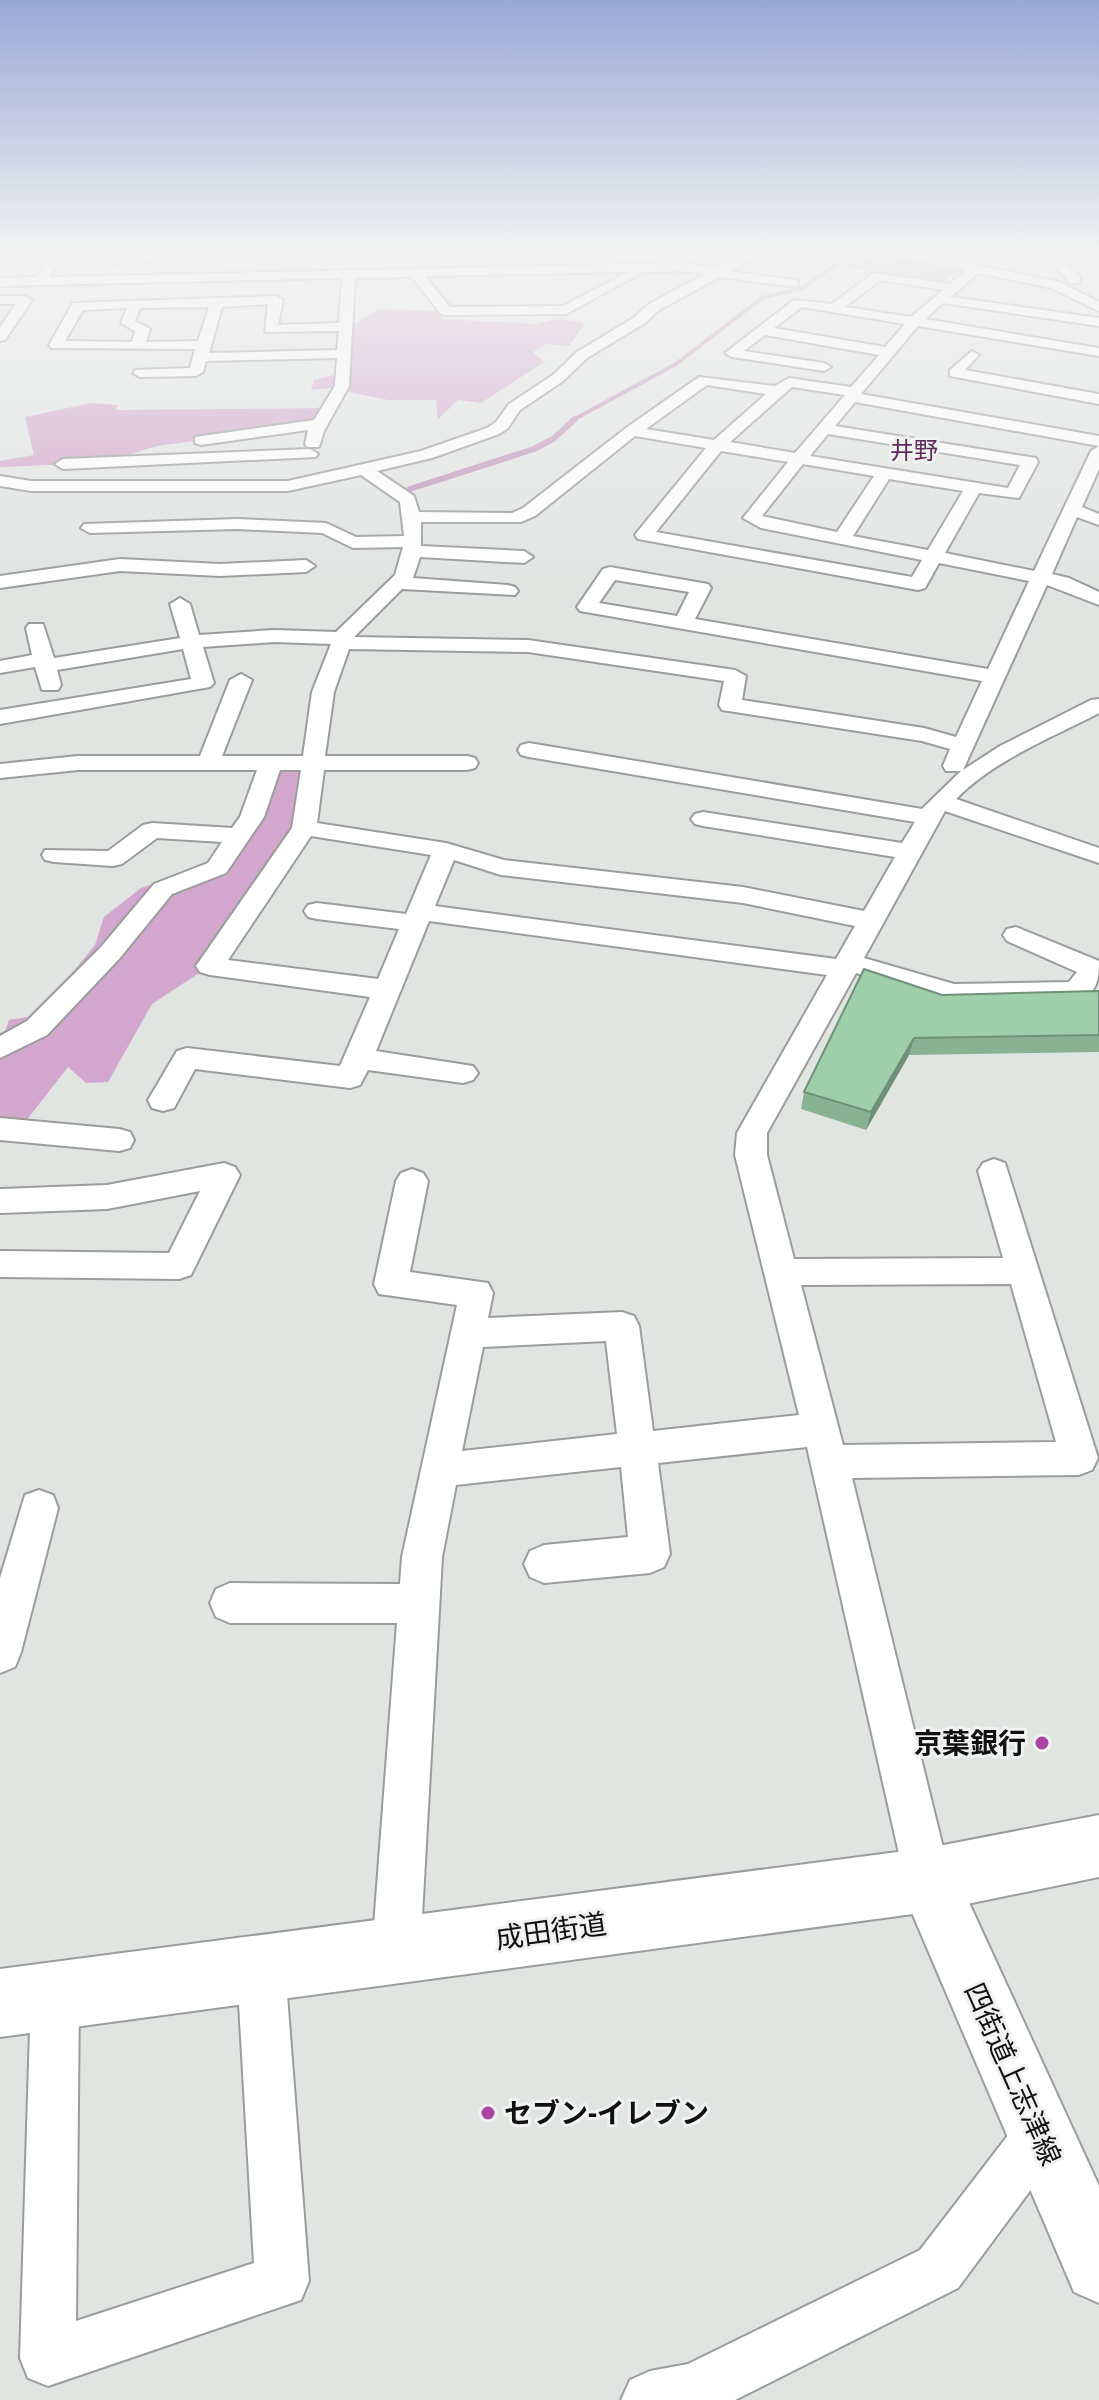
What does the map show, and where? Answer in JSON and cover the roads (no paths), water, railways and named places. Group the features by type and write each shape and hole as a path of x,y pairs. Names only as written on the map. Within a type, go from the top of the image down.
{"highway":[{"name":"成田街道","path":"28,2000 928,1880 1099,1846"}],"main road":[{"name":"四街道上志津線","path":"928,1880 1040,2135 1094,2244"}],"street":[{"path":"140,373 196,372 199,362"},
{"path":"324,479 307,467 321,424 342,386 344,362"},
{"path":"0,481 19,486 288,486 324,479 426,455 493,431 502,425 514,407 558,378 575,362"},
{"path":"792,362 839,369"},
{"path":"876,362 862,373 853,394 752,518 761,523 1062,582 1099,599"},
{"path":"965,362 955,373 1099,399"},
{"path":"411,517 515,518 529,512 632,431 704,380 777,391"},
{"path":"974,487 918,584 644,535 717,445 789,382 1099,441"},
{"path":"101,463 157,446 321,424"},
{"path":"988,455 1007,425"},
{"path":"632,431 1013,494 1030,462 824,429"},
{"path":"928,1880 825,1446 751,1155 752,1133 935,809 1099,451"},
{"path":"43,465 310,454"},
{"path":"365,470 408,500 412,546 409,566 398,583 343,641 323,692 304,828 210,966 389,990"},
{"path":"842,539 885,472"},
{"path":"0,499 10,497 19,486"},
{"path":"1072,509 1099,520"},
{"path":"120,565 86,523 326,528 353,543 524,557"},
{"path":"0,582 120,565 220,570 306,566"},
{"path":"683,623 701,588 610,573 587,607 995,677"},
{"path":"398,583 508,591"},
{"path":"0,717 203,683 180,604"},
{"path":"36,628 55,708"},
{"path":"0,667 191,642 274,636 528,646 735,676 730,705 924,735 963,746"},
{"path":"208,764 241,680"},
{"path":"935,809 960,782 1008,751 1091,717"},
{"path":"529,750 935,809 1099,856"},
{"path":"0,771 78,763 467,763"},
{"path":"0,1048 37,1028 110,953 163,889 217,868 252,817 271,764"},
{"path":"703,819 910,852"},
{"path":"304,828 446,850 501,867 743,895 871,921"},
{"path":"54,855 113,859 152,830 239,836"},
{"path":"163,1100 187,1058 350,1078 446,850"},
{"path":"317,911 418,918 846,965 953,993 1077,991 1097,970 1016,935"},
{"path":"359,1059 463,1073"},
{"path":"1,1132 119,1140"},
{"path":"440,1470 638,1449 825,1446 1079,1458 994,1171"},
{"path":"0,1201 107,1197 224,1175 179,1266 0,1264"},
{"path":"396,1952 422,1557 476,1293 391,1284 412,1181"},
{"path":"781,1272 1023,1271"},
{"path":"468,1333 622,1326 650,1554 544,1564"},
{"path":"0,1652 39,1508"},
{"path":"230,1603 419,1604"},
{"path":"28,2000 48,2358 282,2281 261,1969"},
{"path":"650,2400 693,2391 939,2269 1040,2135"}],"waterway":[{"path":"571,421 679,362"},
{"path":"410,489 534,449 553,439 575,419"}],"place":[{"name":"京葉銀行","path":"1042,1743"},
{"name":"セブン-イレブン","path":"488,2113"}],"district":[{"name":"井野","path":"914,451"}]}
